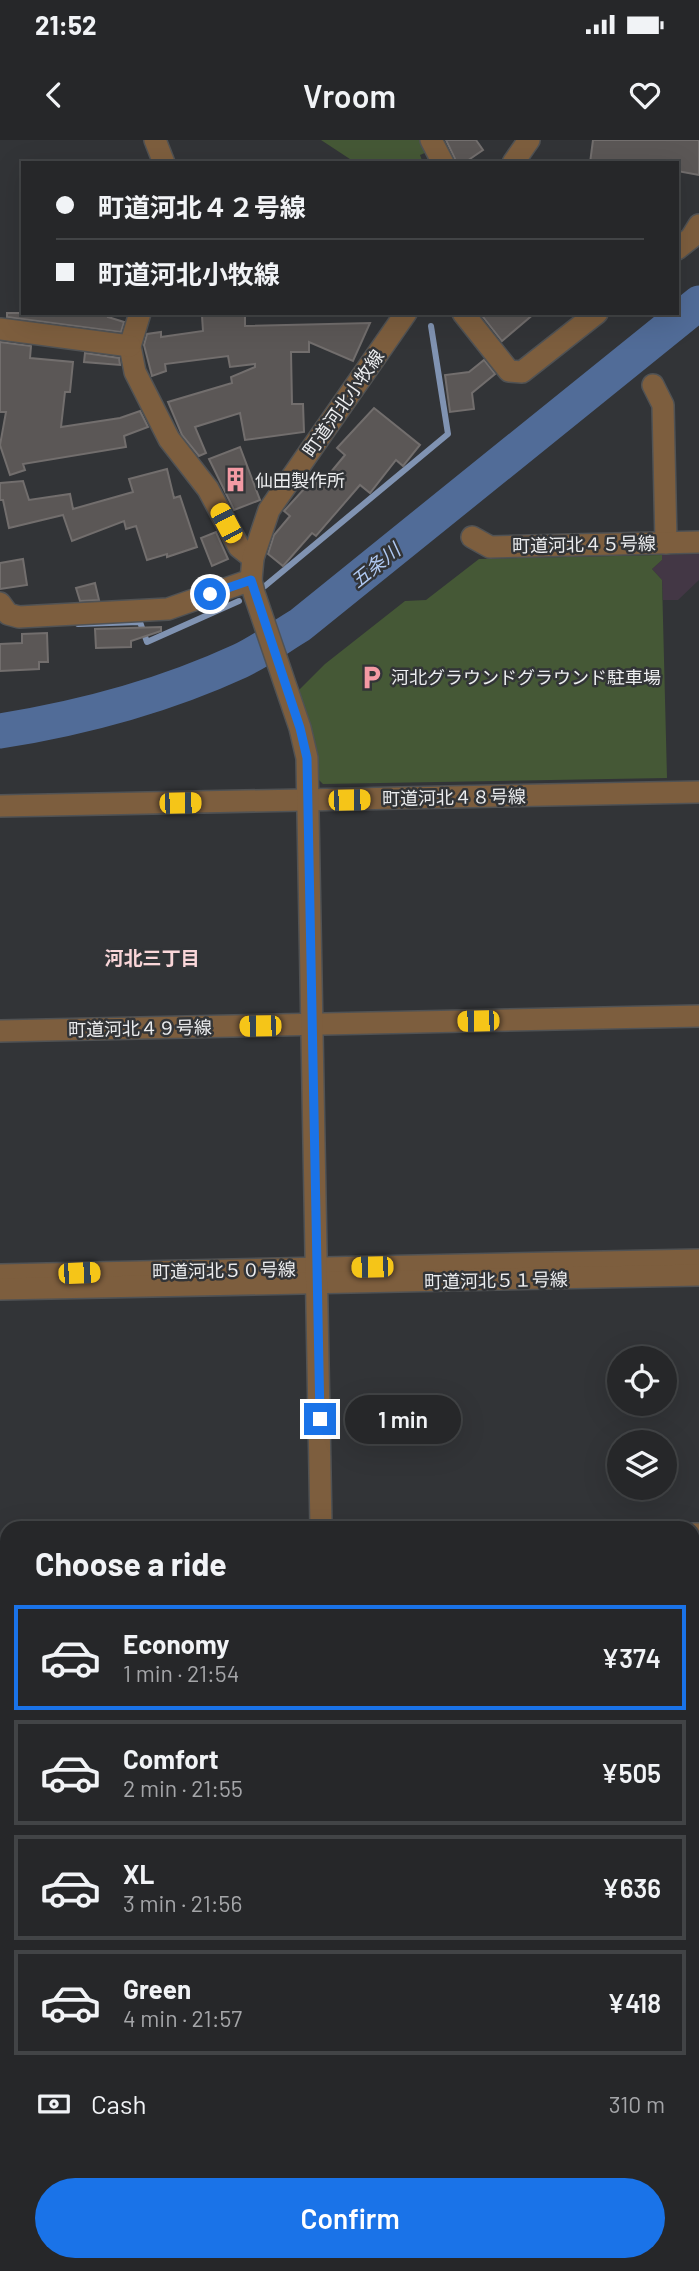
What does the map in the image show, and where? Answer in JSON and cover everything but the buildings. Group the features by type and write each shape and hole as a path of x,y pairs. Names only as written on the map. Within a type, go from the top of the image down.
{"street":[{"path":"155,140 163,161"},
{"path":"431,140 442,161"},
{"path":"514,161 527,141"},
{"path":"679,247 691,238 699,225"},
{"path":"139,315 130,346 135,372 169,439 208,489 252,569 259,606 305,745 309,800 321,1521"},
{"name":"町道河北小牧線","path":"252,569 269,509 405,315"},
{"path":"465,315 509,371 522,372 594,315"},
{"path":"0,329 130,346"},
{"path":"653,385 663,405 666,543"},
{"name":"町道河北４５号線","path":"472,537 490,547 699,542"},
{"path":"0,603 8,614 19,617 168,610 252,569"},
{"name":"町道河北４８号線","path":"0,806 699,792"},
{"name":"町道河北４９号線","path":"0,1031 699,1016"},
{"name":"町道河北５０号線","path":"0,1275 317,1276 699,1260"},
{"name":"町道河北５１号線","path":"0,1289 317,1276 699,1275"}],"shaded area":[{"path":"699,554 699,580 678,600 663,600 662,580 652,569 662,560 662,555"}],"green space":[{"path":"321,140 425,140 432,150 420,155 422,161 353,161"},
{"path":"662,555 662,560 652,569 662,580 667,778 323,784 317,778 298,691 325,664 405,601 426,600 479,559"}],"waterway":[{"name":"五条川","path":"0,731 61,720 152,695 211,674 263,648 300,625 699,303"},
{"path":"265,586 448,434 431,326"},
{"path":"78,624 140,622 147,642 239,601"}],"place":[{"name":"仙田製作所","path":"235,480"},
{"name":"河北グラウンドグラウンド駐車場","path":"371,677"}],"district":[{"name":"河北三丁目","path":"152,957"}],"route":[{"path":"210,594 251,580 300,728 307,758 320,1419"}]}
